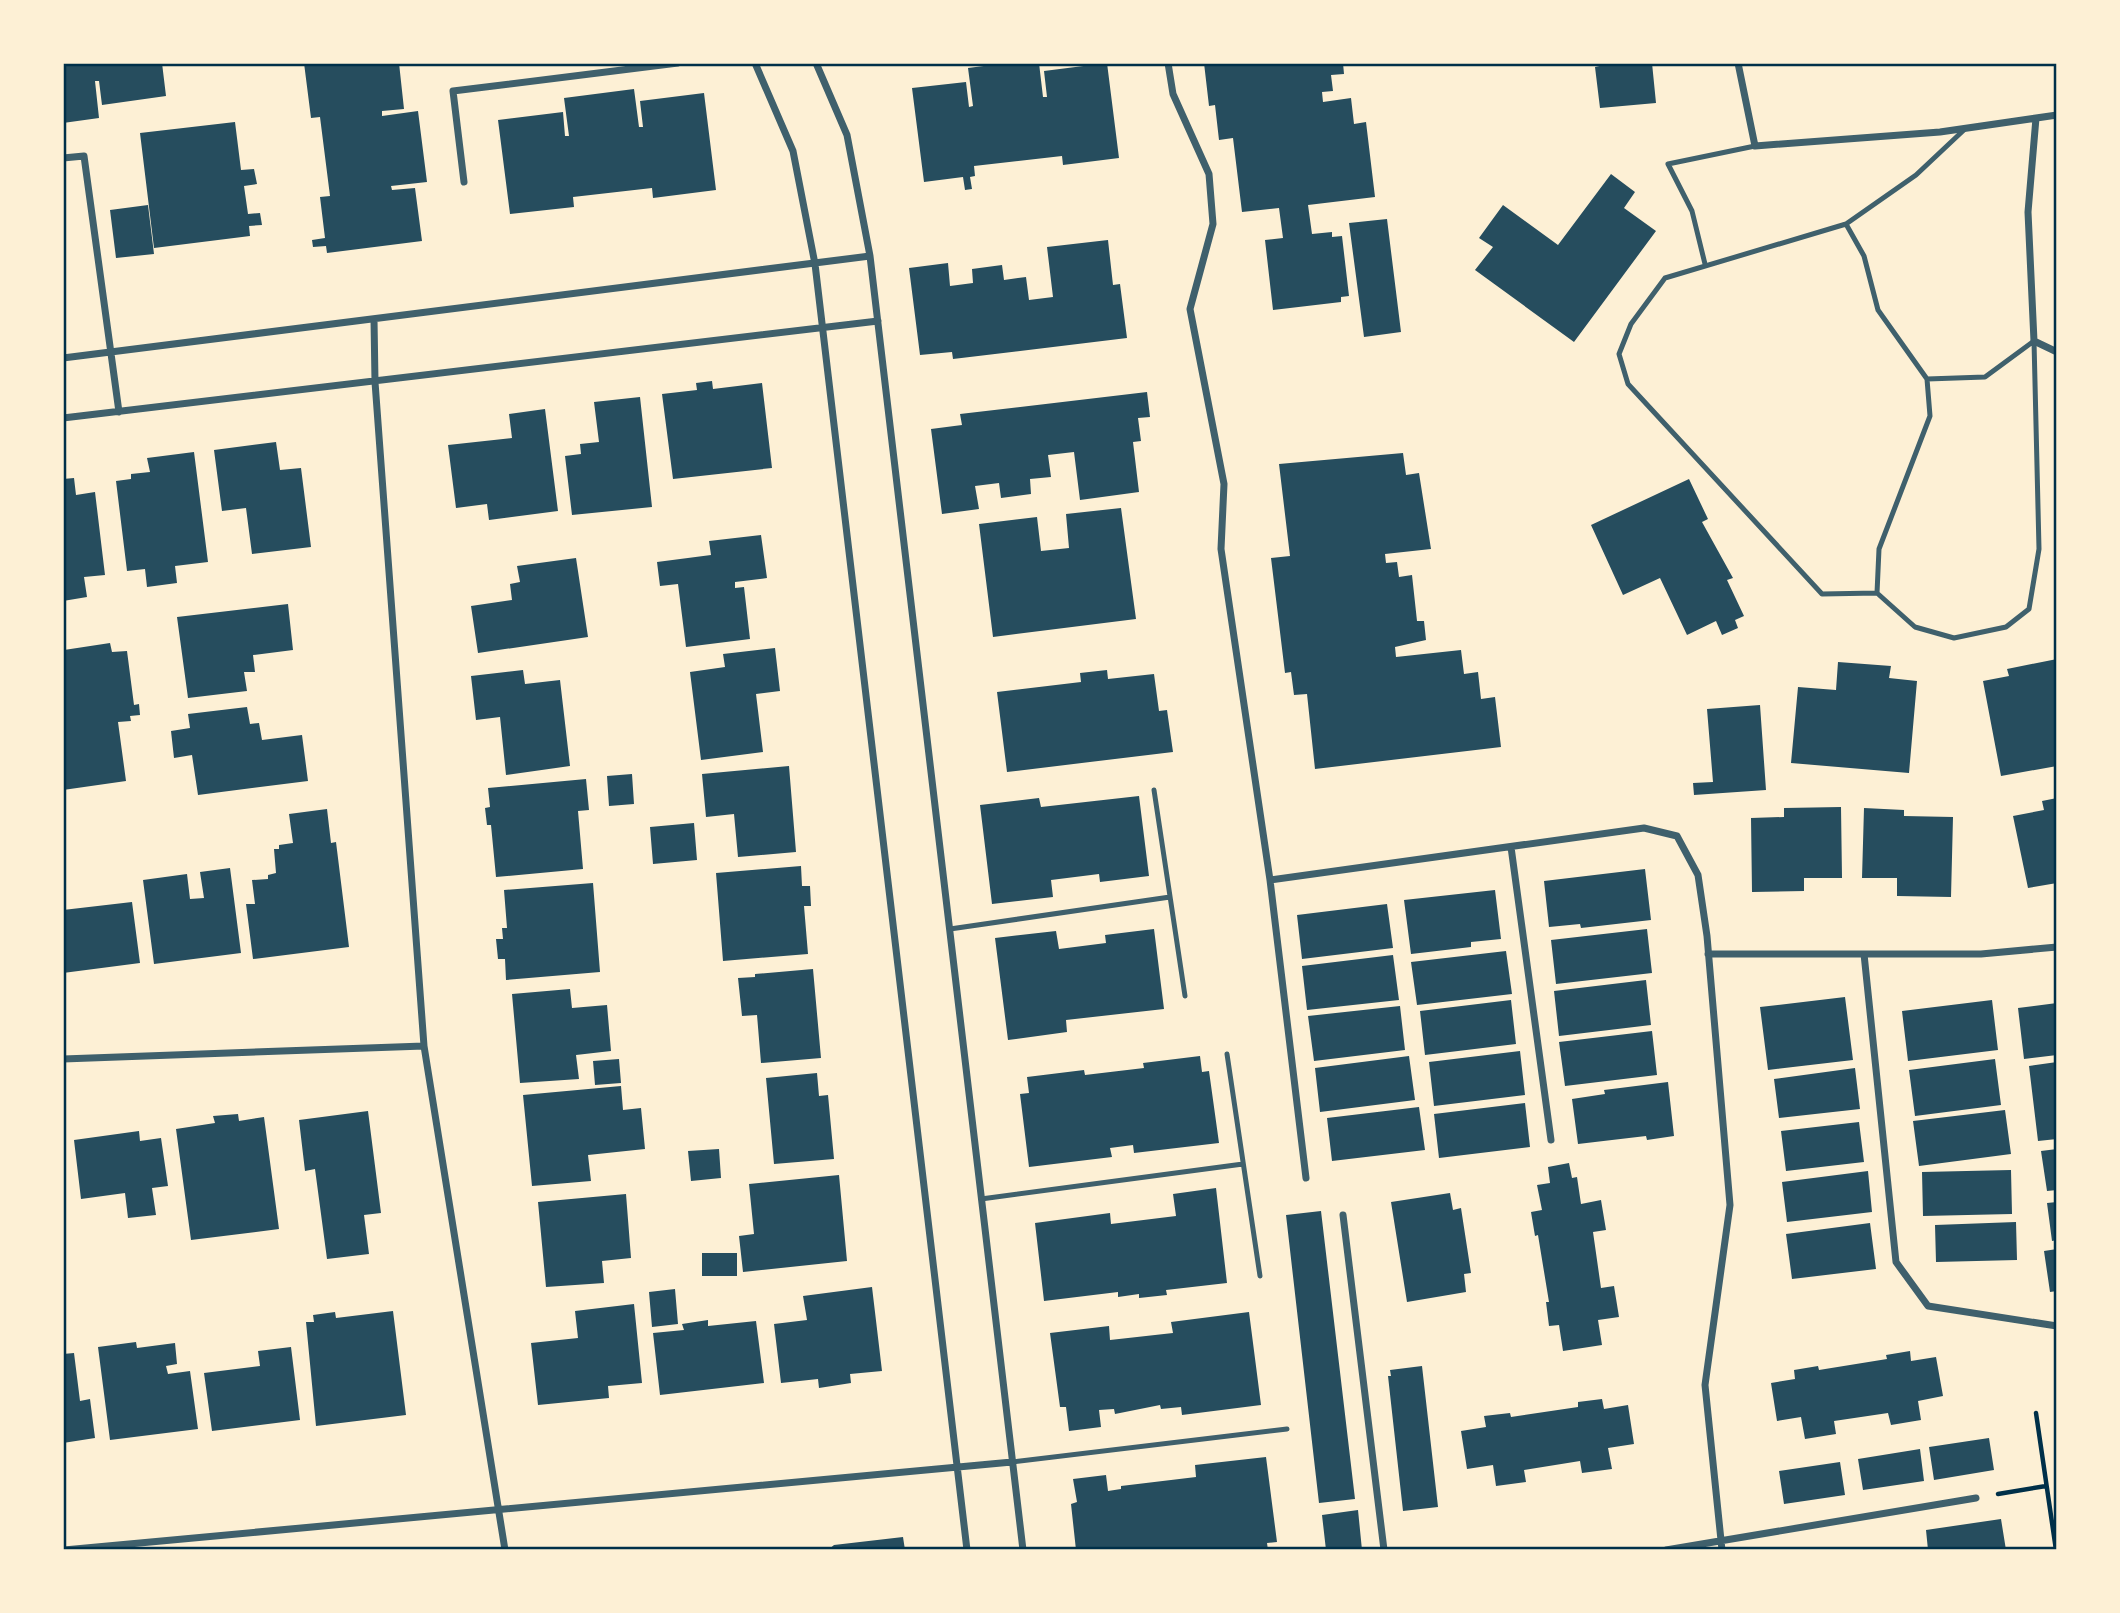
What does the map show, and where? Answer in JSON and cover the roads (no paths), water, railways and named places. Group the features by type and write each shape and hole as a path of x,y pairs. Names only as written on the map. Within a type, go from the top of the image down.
{"street":[{"path":"464,182 453,91 678,63"},
{"path":"755,63 793,150 815,264 967,1550"},
{"path":"816,63 847,135 870,256 1023,1550"},
{"path":"1168,63 1173,94 1209,174 1213,224 1190,309 1224,484 1221,549 1270,880 1306,1178"},
{"path":"1738,63 1755,146 1966,128 2057,116"},
{"path":"2036,118 2028,212 2034,341 2057,352"},
{"path":"63,159 85,156 119,412"},
{"path":"63,358 870,256"},
{"path":"374,319 375,382 424,1046 505,1550"},
{"path":"63,418 878,321"},
{"path":"1270,880 1644,828 1677,836 1698,876 1708,954 1730,1205 1705,1385 1722,1546"},
{"path":"1511,847 1550,1140"},
{"path":"1708,954 1981,954 2057,947"},
{"path":"1864,954 1896,1262 1928,1306 2057,1326"},
{"path":"63,1059 424,1046"},
{"path":"1343,1215 1384,1550"},
{"path":"64,1550 1012,1462"},
{"path":"1667,1550 1722,1546 1976,1498"}],"lane":[{"path":"1966,128 1916,175 1846,224 1665,278 1631,324 1619,354 1628,384 1822,594 1877,593 1914,627 1954,638 2006,627 2029,609 2039,549 2034,341"},
{"path":"1705,264 1692,211 1668,164 1755,146"},
{"path":"1846,224 1864,256 1878,310 1927,379 1930,416 1878,549 1877,593"},
{"path":"1927,379 1984,377 2034,341"},
{"path":"1154,790 1185,996"},
{"path":"950,929 1170,897"},
{"path":"1227,1054 1260,1276"},
{"path":"981,1199 1243,1164"},
{"path":"1012,1462 1286,1429"}]}
